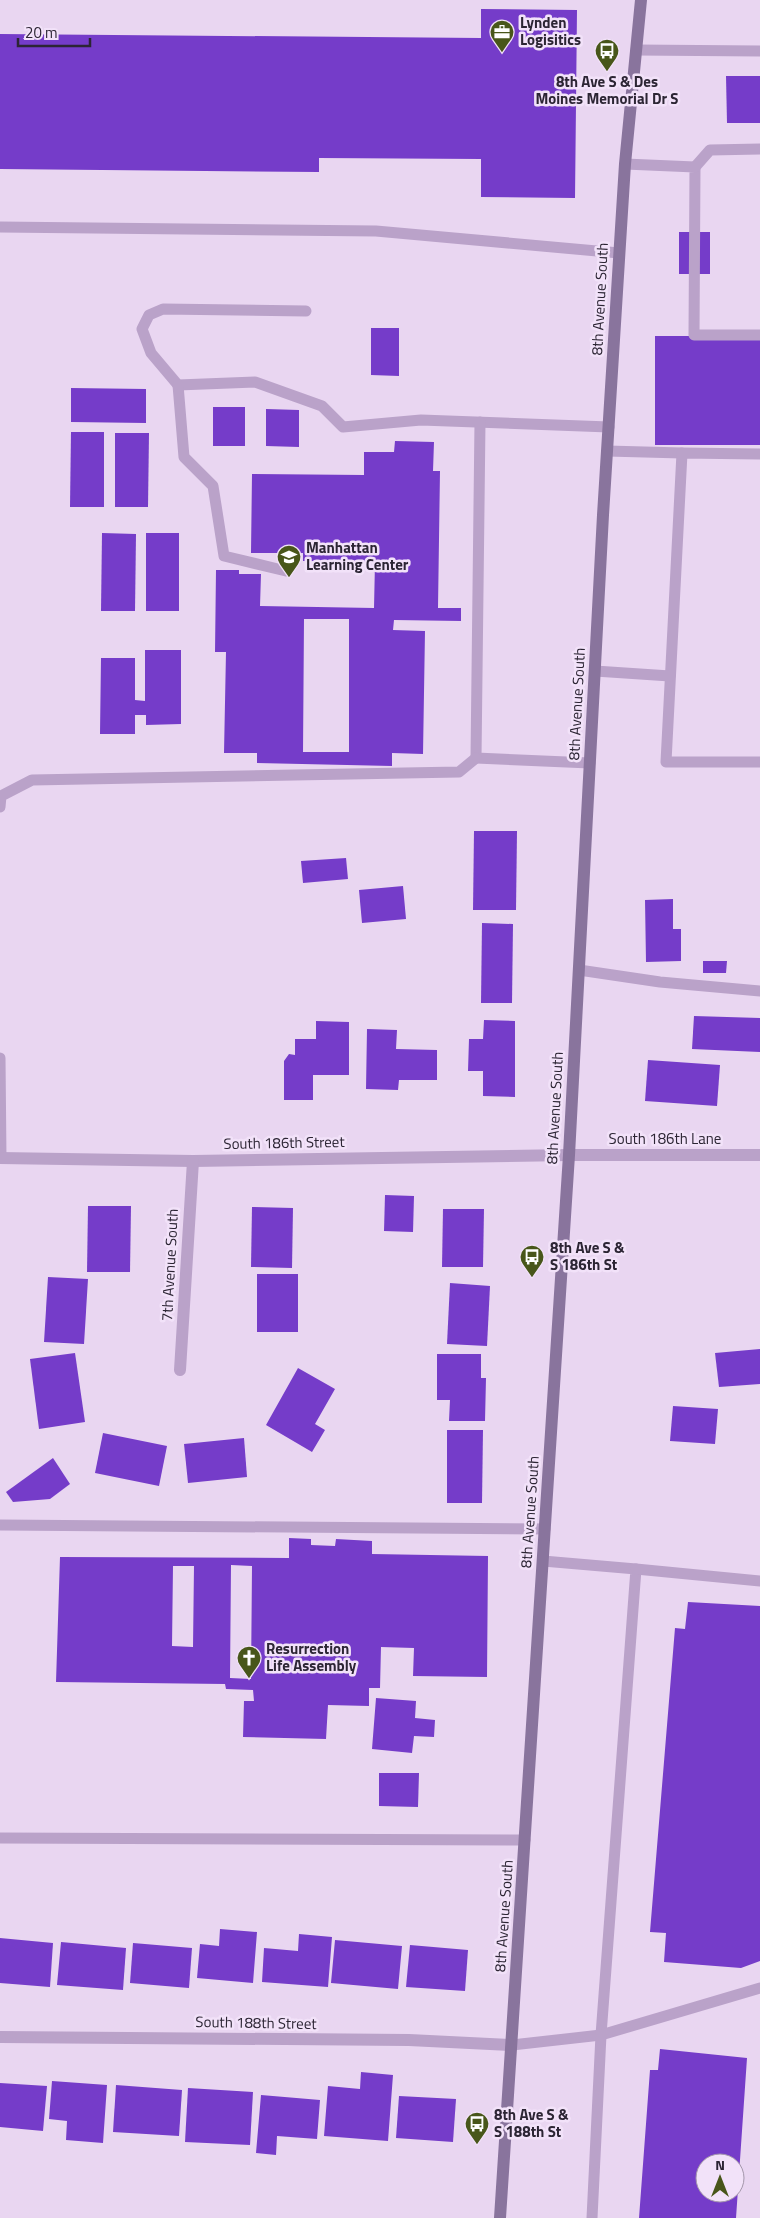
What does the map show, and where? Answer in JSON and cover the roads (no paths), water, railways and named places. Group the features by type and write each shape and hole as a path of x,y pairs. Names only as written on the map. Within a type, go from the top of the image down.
{"street":[{"name":"8th Avenue South","path":"500,2218 569,1155 619,253 625,164 641,0"},
{"name":"South 186th Lane","path":"569,1155 760,1155"},
{"name":"South 186th Street","path":"0,1158 193,1161 569,1155"},
{"name":"7th Avenue South","path":"180,1370 193,1161"},
{"name":"South 188th Street","path":"0,2037 409,2040 512,2045"}],"lane":[{"path":"636,50 760,52"},
{"path":"760,150 710,150 695,167 694,335 760,335"},
{"path":"625,164 695,167"},
{"path":"0,227 376,230 619,253"},
{"path":"286,571 224,556 213,486 184,457 178,385 151,353 142,329 149,315 162,309 306,311"},
{"path":"178,385 255,382 322,406 343,426 421,420 609,427"},
{"path":"476,758 480,422"},
{"path":"607,451 760,454"},
{"path":"682,453 666,762 760,762"},
{"path":"595,671 670,676"},
{"path":"0,807 1,796 32,780 459,772 476,758 590,763"},
{"path":"579,970 660,982 760,991"},
{"path":"0,1058 0,1158"},
{"path":"0,1525 545,1529"},
{"path":"543,1561 760,1581"},
{"path":"592,2218 601,2035 636,1569"},
{"path":"0,1838 525,1840"},
{"path":"512,2045 601,2035 760,1988"}],"place":[{"name":"Lynden Logisitics","path":"502,53"},
{"name":"8th Ave S & Des Moines Memorial Dr S","path":"607,72"},
{"name":"Manhattan Learning Center","path":"289,578"},
{"name":"8th Ave S & S 186th St","path":"532,1278"},
{"name":"Resurrection Life Assembly","path":"249,1679"},
{"name":"8th Ave S & S 188th St","path":"477,2145"}]}
